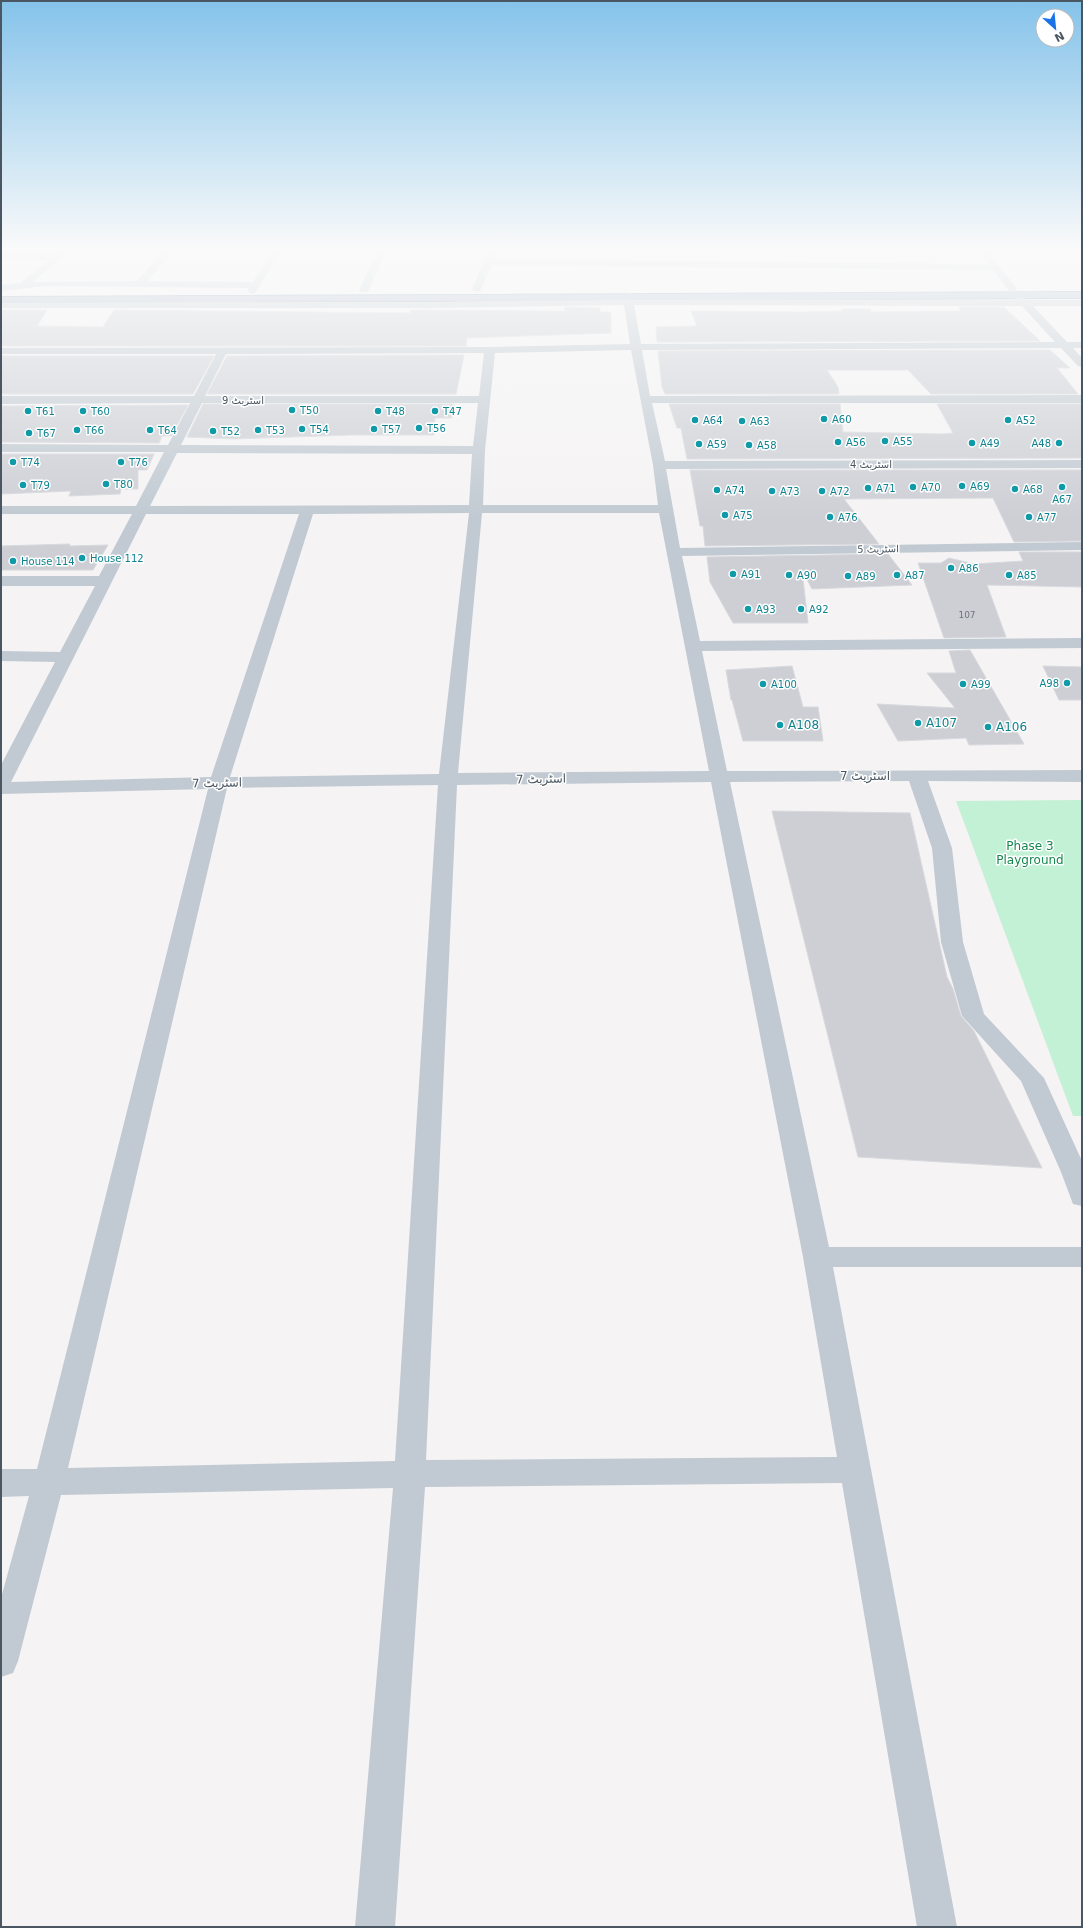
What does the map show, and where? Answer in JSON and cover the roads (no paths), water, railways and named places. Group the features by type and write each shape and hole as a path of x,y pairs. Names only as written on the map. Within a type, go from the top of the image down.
{"street":[{"path":"636,339 645,400 659,465 673,552 818,1257 937,1927"},
{"path":"1060,339 1082,364"},
{"path":"1,351 490,350 638,347 1082,345"},
{"path":"1,783 196,400 223,350"},
{"path":"375,1927 410,1474 448,780 476,510 479,450 490,350"},
{"name":"اسٹریٹ 9","path":"1,400 484,399"},
{"path":"645,400 1082,399"},
{"path":"1,448 479,450"},
{"name":"اسٹریٹ 4","path":"659,465 1082,464"},
{"path":"1,510 665,509"},
{"path":"1,1661 49,1482 219,782 307,510"},
{"name":"اسٹریٹ 5","path":"673,552 1082,546"},
{"path":"1,581 104,581"},
{"path":"692,646 1082,643"},
{"path":"1,656 65,657"},
{"path":"916,775 942,848 952,942 973,1016 1032,1078 1074,1172 1082,1197"},
{"name":"اسٹریٹ 7","path":"1,788 219,782 720,776 1082,776"},
{"path":"818,1257 1082,1257"},
{"path":"1,1483 410,1474 855,1470"}],"place":[{"name":"T50","path":"292,410"},
{"name":"T61","path":"28,411"},
{"name":"T60","path":"83,411"},
{"name":"T48","path":"378,411"},
{"name":"T47","path":"435,411"},
{"name":"A60","path":"824,419"},
{"name":"A64","path":"695,420"},
{"name":"A52","path":"1008,420"},
{"name":"A63","path":"742,421"},
{"name":"T56","path":"419,428"},
{"name":"T54","path":"302,429"},
{"name":"T57","path":"374,429"},
{"name":"T66","path":"77,430"},
{"name":"T64","path":"150,430"},
{"name":"T53","path":"258,430"},
{"name":"T52","path":"213,431"},
{"name":"T67","path":"29,433"},
{"name":"A55","path":"885,441"},
{"name":"A56","path":"838,442"},
{"name":"A49","path":"972,443"},
{"name":"A48","path":"1059,443"},
{"name":"A59","path":"699,444"},
{"name":"A58","path":"749,445"},
{"name":"T74","path":"13,462"},
{"name":"T76","path":"121,462"},
{"name":"T80","path":"106,484"},
{"name":"T79","path":"23,485"},
{"name":"A69","path":"962,486"},
{"name":"A70","path":"913,487"},
{"name":"A67","path":"1062,487"},
{"name":"A71","path":"868,488"},
{"name":"A68","path":"1015,489"},
{"name":"A74","path":"717,490"},
{"name":"A73","path":"772,491"},
{"name":"A72","path":"822,491"},
{"name":"A75","path":"725,515"},
{"name":"A76","path":"830,517"},
{"name":"A77","path":"1029,517"},
{"name":"House 112","path":"82,558"},
{"name":"House 114","path":"13,561"},
{"name":"A86","path":"951,568"},
{"name":"A91","path":"733,574"},
{"name":"A90","path":"789,575"},
{"name":"A87","path":"897,575"},
{"name":"A85","path":"1009,575"},
{"name":"A89","path":"848,576"},
{"name":"A93","path":"748,609"},
{"name":"A92","path":"801,609"},
{"name":"A98","path":"1067,683"},
{"name":"A100","path":"763,684"},
{"name":"A99","path":"963,684"},
{"name":"A107","path":"918,723"},
{"name":"A108","path":"780,725"},
{"name":"A106","path":"988,727"}],"park label":[{"name":"Phase 3 Playground","path":"1030,853"}]}
